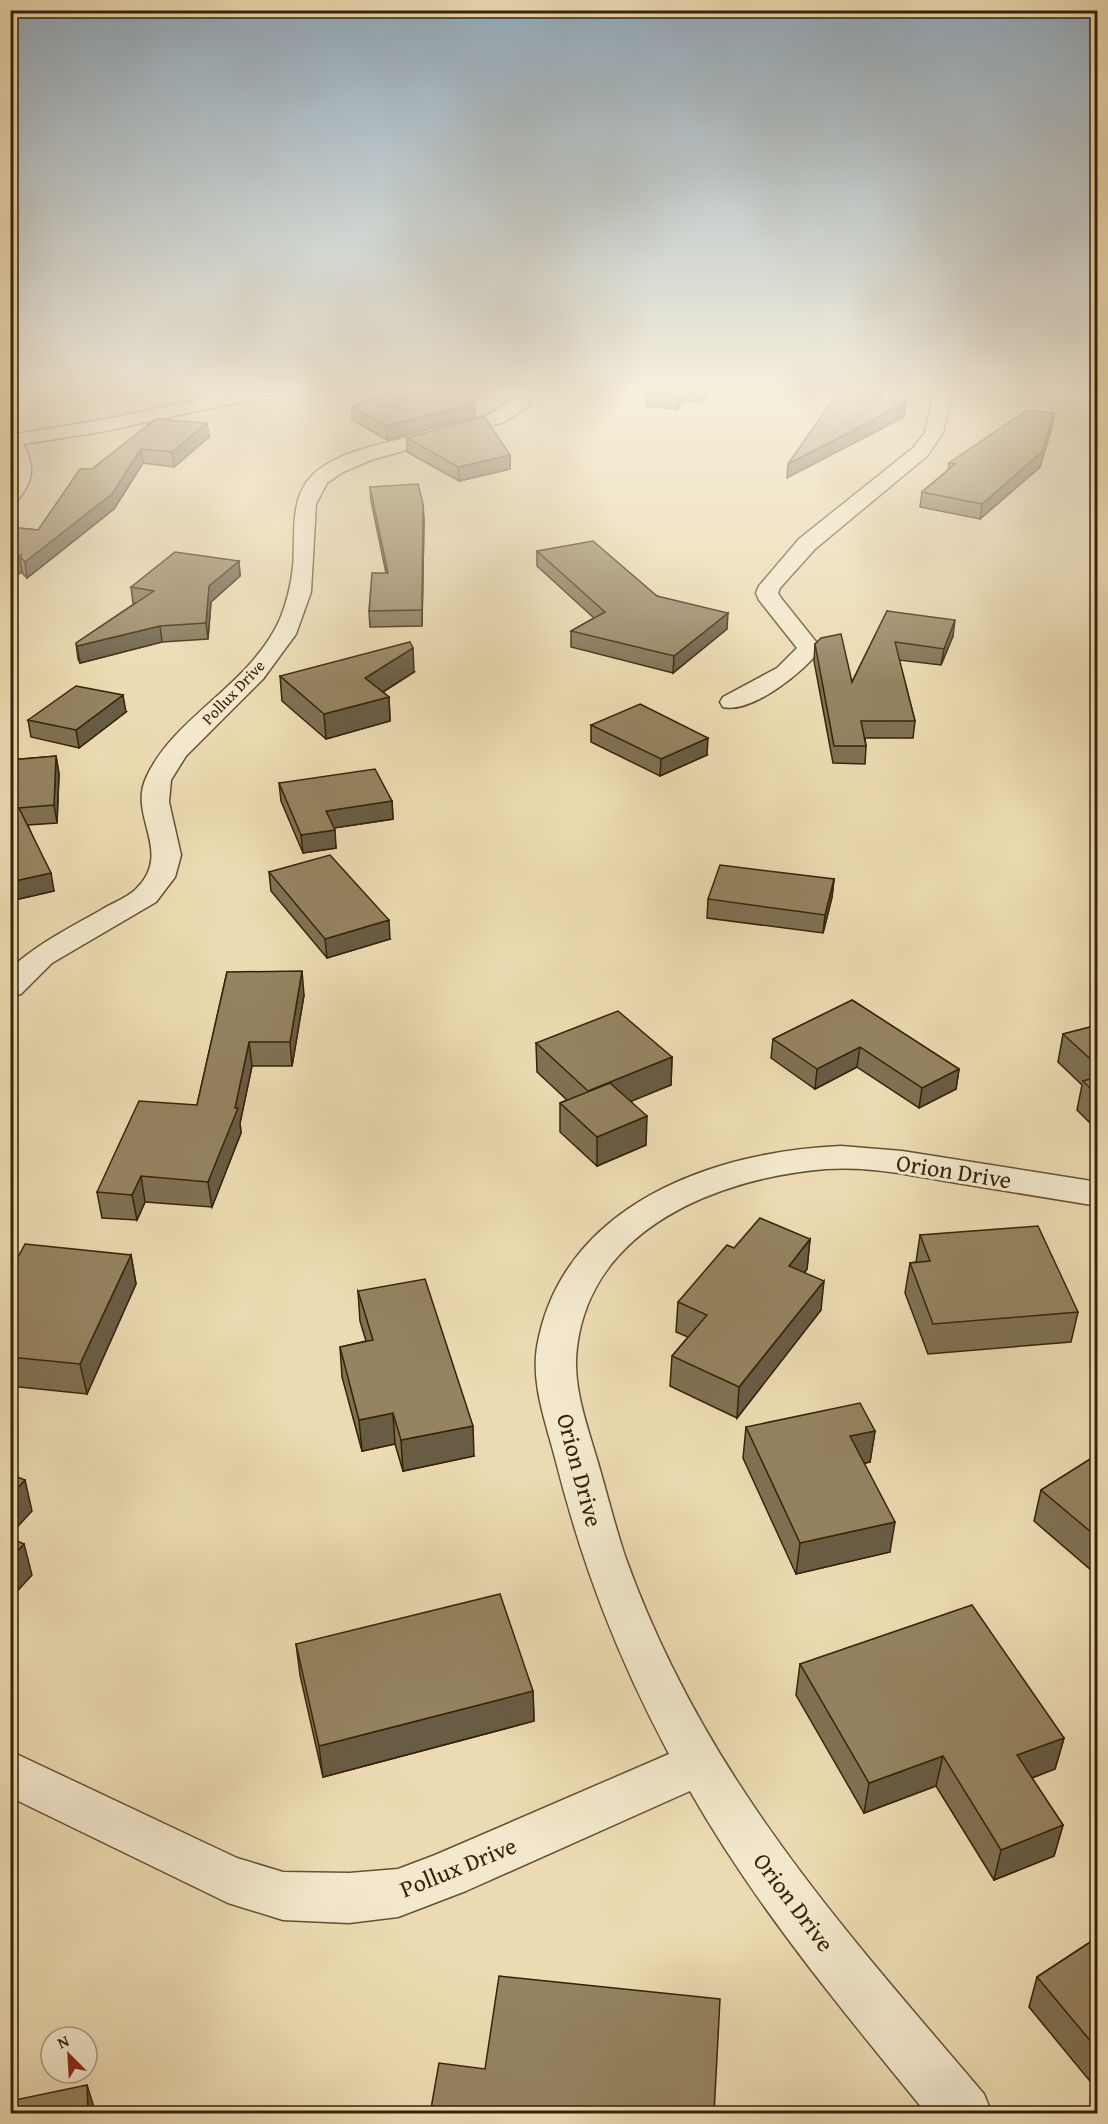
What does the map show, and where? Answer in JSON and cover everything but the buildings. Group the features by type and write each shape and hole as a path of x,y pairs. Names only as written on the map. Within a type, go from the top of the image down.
{"street":[{"name":"Pollux Drive","path":"10,987 41,957 146,896 159,879 166,864 155,801 157,783 175,750 247,683 266,660 291,620 300,591 306,504 308,493 313,486"},
{"path":"732,702 796,666 809,648 767,593 797,542 873,486"},
{"name":"Orion Drive","path":"964,2114 824,1944 758,1856 701,1763 650,1667 608,1569 558,1391 557,1348 566,1307 586,1269 612,1238 640,1215 684,1191 731,1173 782,1162 831,1157 888,1160 1098,1194"},
{"name":"Pollux Drive","path":"10,1773 228,1879 283,1896 349,1898 398,1893 448,1874 701,1763"}]}
